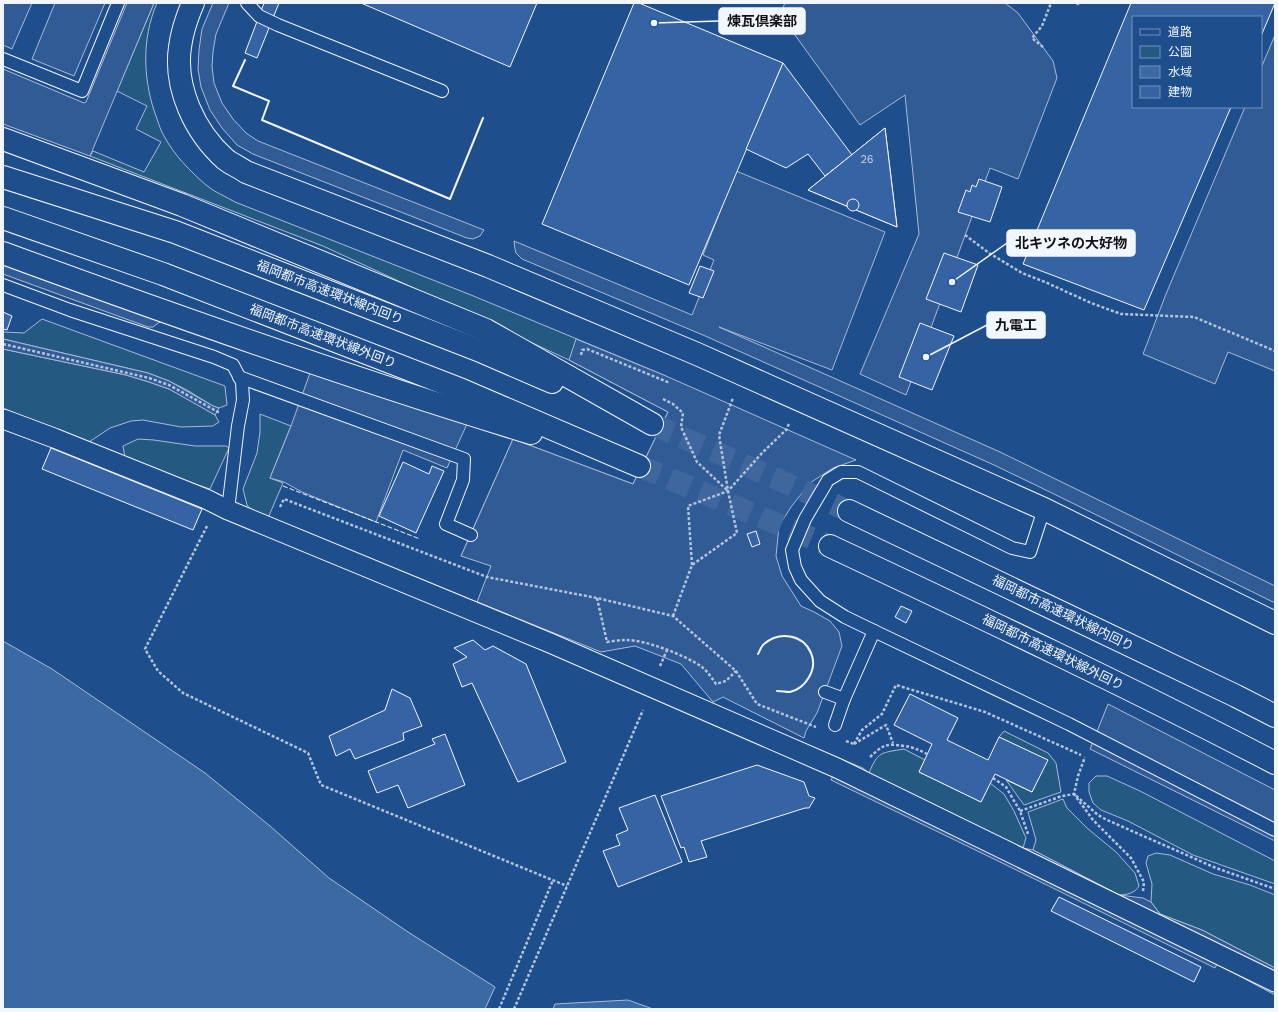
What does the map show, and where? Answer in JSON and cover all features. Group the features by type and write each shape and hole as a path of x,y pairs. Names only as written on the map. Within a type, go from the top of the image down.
{"main road":[{"path":"193,3 185,23 180,48 179,72 184,93 194,119 207,140 226,160 246,172 488,266 684,348 1044,509 1275,623"},
{"name":"福岡都市高速環状線内回り","path":"3,139 182,205 486,330 652,424 478,350 175,232 3,177"},
{"name":"福岡都市高速環状線外回り","path":"3,218 163,274 462,390 639,466 454,410 152,308 3,253"},
{"name":"福岡都市高速環状線内回り","path":"850,510 1275,716"},
{"name":"福岡都市高速環状線外回り","path":"830,546 1009,630 1275,763"}],"street":[{"path":"3,419 54,438 221,506 550,643 836,768 1275,982"}],"lane":[{"path":"3,59 82,91 118,3"},
{"path":"247,3 259,16 278,25 442,91"},
{"path":"3,285 70,310 214,357 233,365 242,382 243,400 221,506"},
{"path":"239,377 464,459 463,480 446,524 471,536"},
{"path":"1044,509 1030,552 1012,548 858,472 841,472 828,480 805,519 792,550 795,567 801,580 820,601 845,617 1069,724 1275,830"},
{"path":"835,725 844,700 874,631"},
{"path":"825,692 844,700"}],"path":[{"path":"1043,47 1032,38 1042,26 1051,3"},
{"path":"965,235 989,253 1022,273 1099,306 1121,314 1194,317 1275,351"},
{"path":"3,344 149,378 169,385 182,392 238,426"},
{"path":"692,565 737,533 728,491 719,435 733,398"},
{"path":"673,616 692,565 688,506 728,491 762,453 787,429 789,422"},
{"path":"697,462 728,491"},
{"path":"221,506 206,530 145,649 158,672 183,693 308,754 321,785 567,886"},
{"path":"487,577 597,598 673,616 736,671 757,704 810,725"},
{"path":"597,598 607,642 627,640 650,644 667,650 686,658 703,668 716,684 726,681 736,671"},
{"path":"893,743 886,725 854,744 862,730 882,714 896,685 985,712 1092,760"},
{"path":"514,1009 628,747 652,687"},
{"path":"854,777 879,749 893,743 915,747 927,754"},
{"path":"1074,794 1078,776 1085,757"},
{"path":"993,778 1006,787 1020,811 1030,839 1021,858"},
{"path":"1020,811 1062,796 1074,794"},
{"path":"1074,794 1106,820 1216,868 1275,889"},
{"path":"1074,794 1094,820 1131,858 1144,882 1143,898 1129,912"},
{"path":"499,1009 553,880"}],"green space":[{"path":"154,3 157,3 148,32 146,46 147,76 152,105 161,130 168,143 183,162 206,185 235,202 471,295 666,376 679,413 692,469 461,556 513,439 633,484 668,412 569,360 323,246 90,156 93,151 144,172 161,142 136,129 147,106 117,91"},
{"path":"42,319 225,386 227,405 219,408 213,406 187,390 148,373 3,339 4,332 24,333"},
{"path":"3,349 126,375 149,382 169,389 199,405 215,415 219,422 213,426 181,427 143,420 131,421 110,428 89,442 35,422 3,408"},
{"path":"260,414 291,426 270,478 283,483 268,518 252,511 247,505 243,489 257,453 260,432"},
{"path":"138,439 195,446 226,446 229,448 210,489 179,479 125,458 123,446"},
{"path":"1004,731 1048,753 1056,763 1061,792 1024,805 1006,780 1032,792 1047,760 999,737"},
{"path":"904,749 925,760 919,772 981,802 990,783 1004,794 1014,811 1026,838 1023,848 869,773 875,761 881,754"},
{"path":"1096,776 1107,776 1140,791 1275,861 1275,884 1193,855 1128,821 1101,810 1093,803 1089,792 1089,783"},
{"path":"1063,799 1067,808 1087,828 1116,852 1135,873 1139,886 1133,892 1119,895 1033,850 1036,840 1028,812"},
{"path":"1156,853 1170,855 1213,874 1250,885 1275,895 1275,968 1202,930 1160,914 1151,902 1152,884 1146,863 1148,856"}],"shaded area":[{"path":"3,3 32,3 12,49 3,45"},
{"path":"55,3 105,3 74,76 32,59"},
{"path":"127,3 154,3 90,156 3,124 3,69 84,103 86,102"},
{"path":"213,3 229,3 216,34 212,66 214,83 222,103 233,119 246,133 258,141 484,230 480,236 473,239 467,238 253,154 237,145 222,128 210,110 201,87 198,69 202,29"},
{"path":"785,3 1005,3 1018,13 1053,61 1057,78 1018,179 990,168 906,395 860,374 919,234 905,95 860,125 795,35 775,25"},
{"path":"1275,35 1275,371 1228,352 1215,384 1143,354 1166,294 1245,108 1262,108 1262,66"},
{"path":"736,171 885,232 832,370 719,327 1000,452 1275,586 1275,603 994,465 703,335 522,259 516,253 514,241 692,315 714,260 703,255"},
{"path":"3,263 161,321 153,327 148,327 3,274"},
{"path":"3,339 148,373 169,381 219,408 215,415 169,389 149,382 126,375 3,349"},
{"path":"576,339 666,376 856,460 833,468 810,483 791,507 779,526 776,556 782,576 801,606 830,621 839,632 842,646 817,713 806,731 804,738 723,697 713,702 681,664 635,646 601,652 477,602 491,566 461,556 513,439 633,484 668,412 569,360"},
{"path":"310,373 467,424 447,468 403,450 376,522 302,492 284,482 270,478"},
{"path":"1108,704 1275,790 1275,841 1090,749"},
{"path":"841,759 863,768 869,773 1023,848 1033,850 1119,895 1143,898 1151,902 1160,914 1202,930 1275,968 1275,995 1217,964 1215,968 831,780"}],"water":[{"path":"3,641 52,669 205,773 270,826 329,878 408,932 495,987 485,1009 3,1009"},
{"path":"628,1000 653,1009 553,1009 555,1004"}],"building":[{"path":"264,3 279,3 257,58 245,53"},
{"path":"361,3 537,3 510,67"},
{"path":"634,3 639,3 783,63 689,285 542,224"},
{"path":"1131,3 1275,3 1262,34 1262,16 1132,16 1132,108 1231,108 1144,310 1023,264"},
{"path":"783,63 852,155 825,176 808,154 786,168 746,149"},
{"path":"885,128 897,227 808,190"},
{"path":"885,128 897,227 808,190"},
{"path":"979,179 1002,187 990,222 958,212 966,190 970,192 972,185 976,187"},
{"path":"853,199 857,201 859,205 857,209 853,211 849,209 847,205 849,201"},
{"path":"944,253 978,265 961,312 926,299"},
{"path":"700,266 714,271 703,298 689,293"},
{"path":"3,312 12,316 7,330 3,329"},
{"path":"920,323 954,336 932,390 899,377"},
{"path":"51,448 202,509 193,530 42,469"},
{"path":"403,462 429,474 432,466 444,471 416,533 379,516"},
{"path":"756,531 760,544 752,547 747,534"},
{"path":"901,606 912,611 906,623 895,617"},
{"path":"473,640 485,650 493,646 526,664 566,762 518,782 472,683 462,687 453,664 467,657 454,648"},
{"path":"392,689 410,698 422,726 403,733 404,740 355,759 350,749 336,756 329,736 385,710"},
{"path":"910,694 958,718 947,740 988,760 999,737 1048,760 1032,792 995,774 981,802 919,772 932,744 894,725"},
{"path":"445,734 465,785 408,808 398,785 377,793 368,771 435,744 432,739"},
{"path":"757,765 804,782 809,796 815,798 809,808 701,841 707,857 689,862 684,847 681,848 661,796"},
{"path":"655,795 682,862 618,887 603,851 620,845 616,835 628,830 619,808"},
{"path":"1059,897 1201,967 1194,982 1051,911"}],"tunnel":[{"path":"652,424 849,511"},
{"path":"639,466 830,546"}],"fence":[{"path":"283,486 420,539"}],"wall":[{"path":"245,60 233,86 269,101 262,120 450,199 483,118"},
{"path":"758,654 764,644 777,637 783,636 797,638 811,653 813,659 812,671 806,682 796,690 790,692 777,691"}],"place":[{"name":"煉瓦倶楽部","path":"654,23"},
{"name":"北キツネの大好物","path":"952,282"},
{"name":"九電工","path":"926,357"}]}
